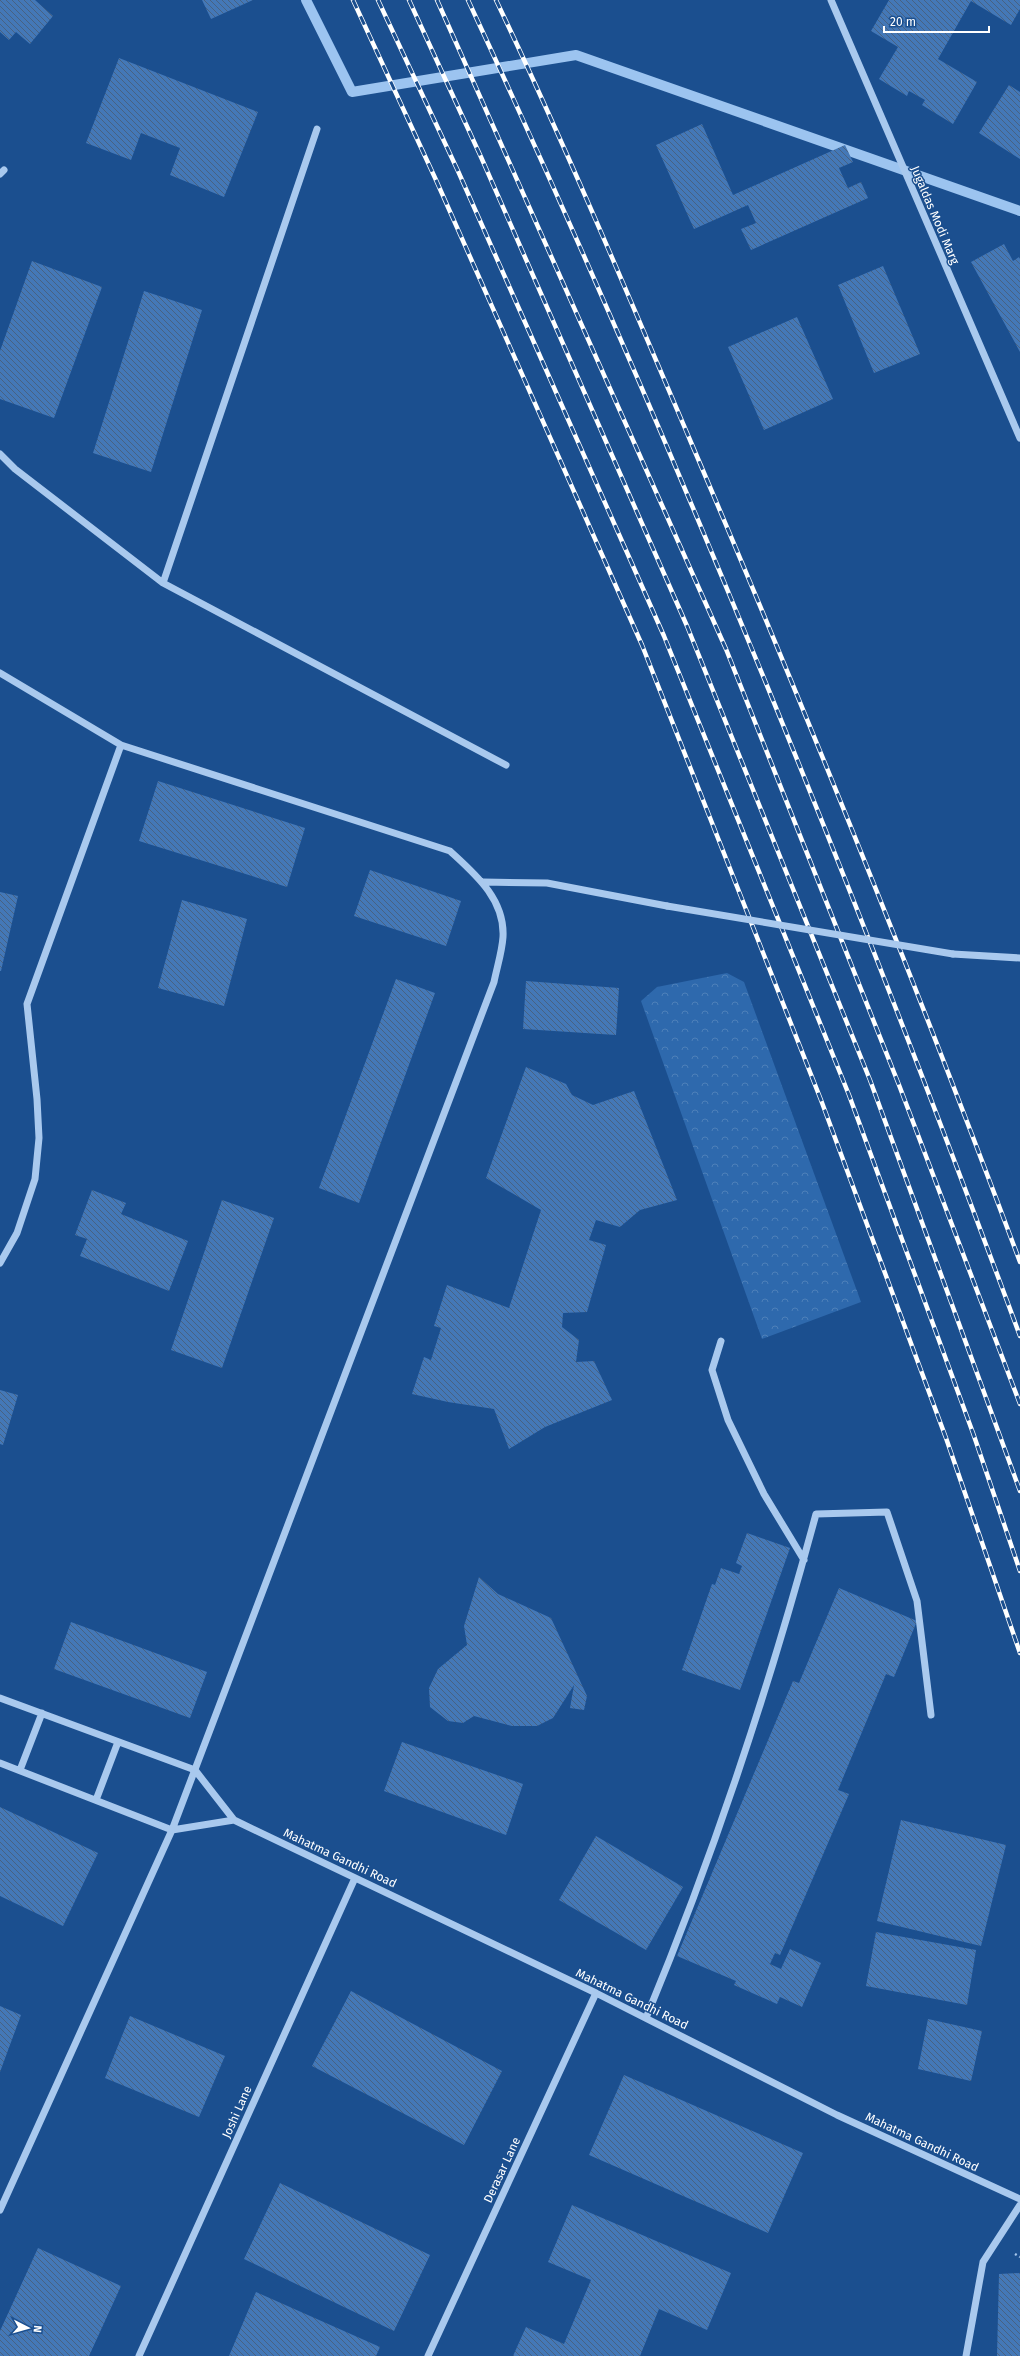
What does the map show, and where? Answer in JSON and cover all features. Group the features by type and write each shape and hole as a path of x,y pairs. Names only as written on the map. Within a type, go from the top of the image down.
{"street":[{"name":"Jugaldas Modi Marg","path":"831,0 1020,438"},
{"path":"163,583 318,130"},
{"path":"0,454 15,469 163,583 506,765"},
{"path":"0,674 121,745 450,851 483,882 498,906 503,936 494,982 172,1830 0,2210"},
{"path":"0,1263 17,1233 35,1179 38,1145 37,1099 27,1004 121,745"},
{"path":"483,882 547,883 667,906 953,954 1020,958"},
{"path":"721,1341 712,1370 728,1420 764,1494 804,1560"},
{"path":"646,2018 684,1928 745,1753 804,1560 816,1514 887,1512 917,1601 931,1715"},
{"path":"0,1698 195,1770"},
{"path":"20,1770 42,1713"},
{"path":"96,1800 118,1742"},
{"path":"0,1763 172,1830 234,1820"},
{"name":"Mahatma Gandhi Road","path":"195,1770 234,1820 596,1993 837,2115 1020,2199"},
{"name":"Joshi Lane","path":"139,2356 355,1878"},
{"name":"Derasar Lane","path":"428,2356 596,1993"},
{"path":"966,2356 983,2262 1020,2205"}],"green space":[{"path":"727,973 744,982 861,1302 762,1339 641,1001 657,987"}],"building":[{"path":"0,0 35,0 53,16 30,44 16,32 9,40 0,32"},
{"path":"202,0 253,0 211,19"},
{"path":"889,0 1020,0 1020,9 1011,25 971,1 938,59 977,82 953,124 922,105 925,100 909,91 907,96 879,79 898,47 871,31"},
{"path":"119,58 258,112 224,197 170,175 180,148 141,133 131,160 86,143"},
{"path":"1009,85 1020,92 1020,159 979,133"},
{"path":"702,124 733,195 845,145 853,162 839,168 848,188 861,182 868,198 751,250 741,229 756,223 748,205 694,229 656,145"},
{"path":"1004,244 1013,261 1019,257 1020,259 1020,352 971,262"},
{"path":"32,261 102,287 54,418 0,399 0,351"},
{"path":"883,266 920,354 874,373 838,285"},
{"path":"144,291 202,310 151,472 93,453"},
{"path":"797,317 833,399 764,430 728,347"},
{"path":"158,781 305,828 287,887 139,841"},
{"path":"370,870 461,901 446,946 354,916"},
{"path":"0,892 18,896 1,971 0,971"},
{"path":"182,900 247,919 224,1006 158,988"},
{"path":"396,979 435,993 359,1203 319,1188"},
{"path":"526,981 619,988 616,1035 523,1029"},
{"path":"526,1067 566,1084 572,1095 593,1105 634,1091 677,1200 640,1210 620,1227 596,1220 589,1240 606,1245 587,1312 563,1313 562,1327 579,1340 576,1362 594,1361 612,1400 545,1427 509,1449 494,1409 448,1402 412,1394 424,1357 431,1360 441,1328 434,1326 447,1285 509,1308 541,1210 486,1178"},
{"path":"92,1190 126,1203 121,1214 188,1241 169,1291 80,1256 87,1239 75,1235"},
{"path":"222,1200 274,1218 222,1368 171,1350"},
{"path":"0,1390 18,1395 3,1445 0,1444"},
{"path":"747,1533 790,1548 740,1690 682,1670 712,1584 715,1585 721,1568 739,1574 742,1566 736,1563"},
{"path":"479,1577 498,1594 551,1618 587,1696 584,1710 570,1708 574,1685 553,1718 537,1726 512,1726 474,1716 463,1723 448,1721 430,1707 429,1688 438,1669 467,1645 464,1626"},
{"path":"839,1588 917,1621 894,1677 886,1674 838,1790 849,1794 780,1955 775,1953 770,1964 781,1969 790,1949 821,1963 802,2007 780,1997 777,2004 734,1985 736,1981 677,1956 793,1681 799,1683"},
{"path":"71,1622 207,1672 190,1718 54,1669"},
{"path":"402,1742 523,1784 506,1835 384,1791"},
{"path":"0,1807 98,1853 63,1926 0,1896"},
{"path":"901,1820 1006,1845 981,1946 877,1921"},
{"path":"596,1836 683,1887 646,1950 559,1900"},
{"path":"876,1932 976,1950 967,2005 866,1986"},
{"path":"351,1991 502,2071 464,2145 312,2066"},
{"path":"0,2006 21,2015 0,2072"},
{"path":"130,2016 225,2056 199,2117 105,2078"},
{"path":"928,2019 982,2031 971,2081 918,2069"},
{"path":"624,2075 803,2153 768,2233 589,2155"},
{"path":"280,2183 430,2255 394,2331 244,2259"},
{"path":"572,2205 731,2273 707,2330 659,2309 640,2356 513,2356 526,2327 564,2344 591,2280 548,2262"},
{"path":"38,2248 121,2286 89,2356 0,2356 0,2331"},
{"path":"1020,2273 1020,2356 997,2356 999,2274"},
{"path":"256,2292 380,2347 376,2356 229,2356"}],"waterway":[{"path":"306,0 352,92 576,55 1020,211"}],"railway":[{"path":"353,0 436,180 642,645 821,1100 946,1438 1020,1653"},
{"path":"378,0 458,171 664,636 849,1095 973,1433 1020,1571"},
{"path":"409,0 481,157 687,626 870,1080 1020,1491"},
{"path":"437,0 726,649 899,1085 1020,1404"},
{"path":"468,0 543,164 616,330 758,662 892,998 1020,1336"},
{"path":"496,0 547,109 595,219 776,644 901,952 1020,1262"}]}
